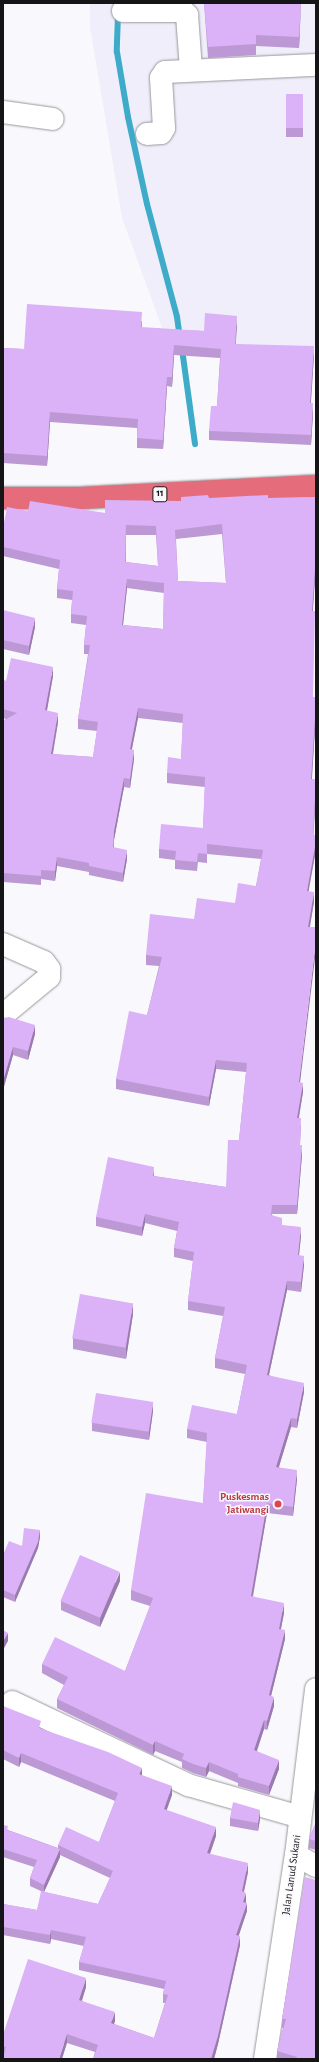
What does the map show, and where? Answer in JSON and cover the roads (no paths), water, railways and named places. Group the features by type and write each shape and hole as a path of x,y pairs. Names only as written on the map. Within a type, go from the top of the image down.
{"highway":[{"name":"11","path":"3,498 80,498 316,486"}],"street":[{"path":"123,11 183,11 187,15 191,70"},
{"path":"147,134 161,132 164,128 161,78 165,72 316,65"},
{"path":"3,112 53,119"},
{"path":"3,944 44,962 49,969 49,977 3,1015"},
{"name":"Jalan Lanud Sukani","path":"265,2059 296,1855 316,1690"},
{"path":"12,1702 188,1785 300,1817"},
{"path":"296,1855 316,1866"}],"waterway":[{"path":"118,14 117,52 128,117 147,204 177,317 180,338"},
{"path":"182,349 195,444"}],"place":[{"name":"Puskesmas Jatiwangi","path":"278,1504"}]}
